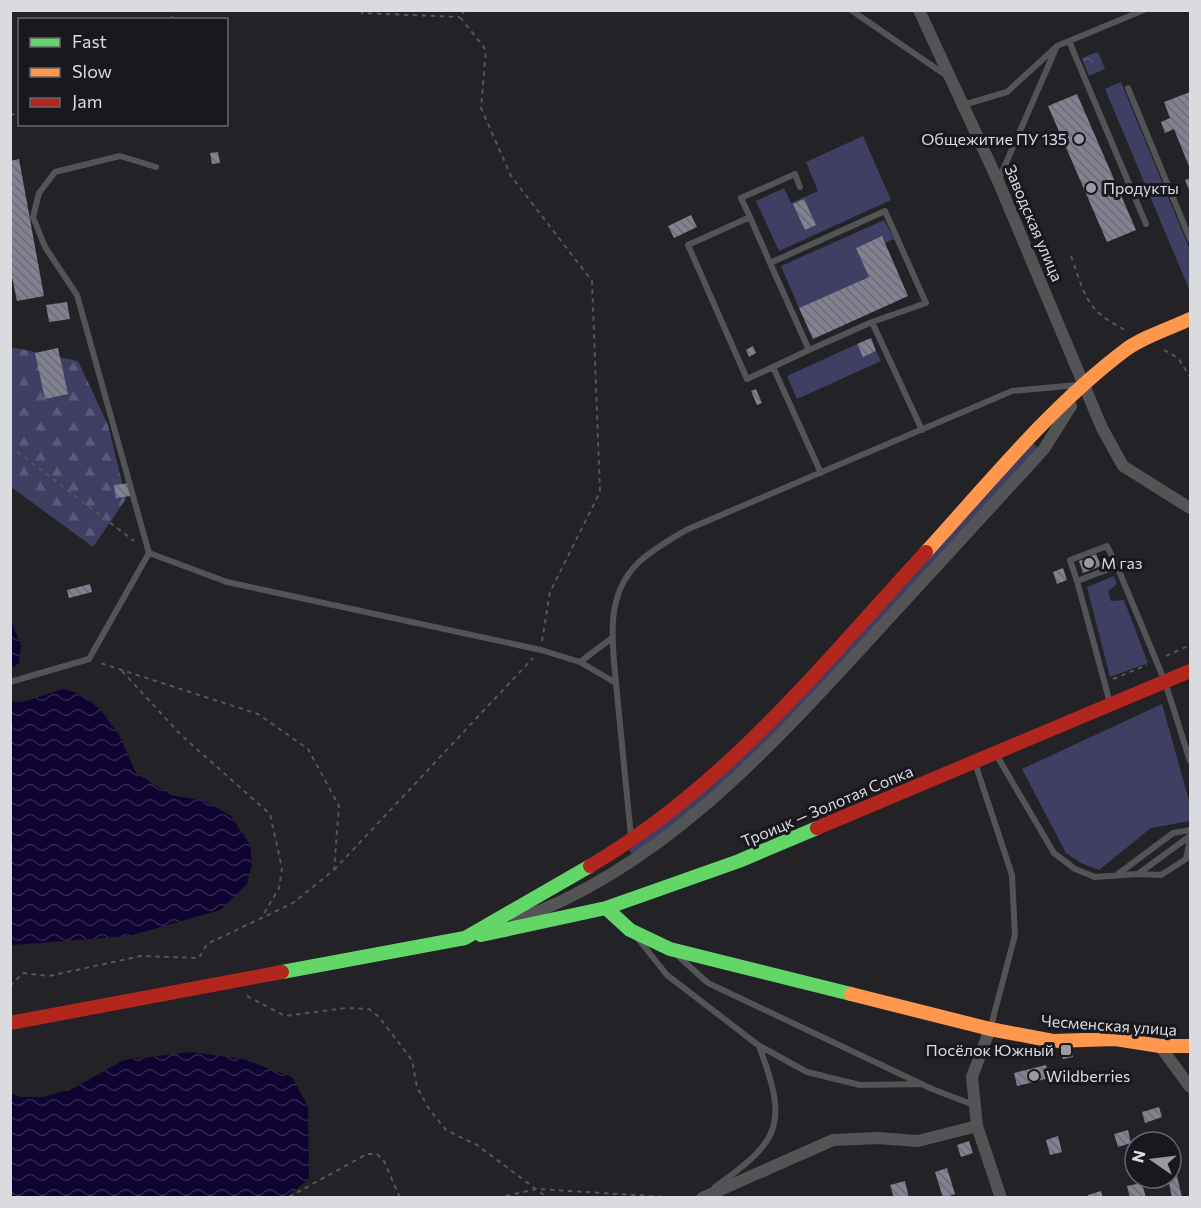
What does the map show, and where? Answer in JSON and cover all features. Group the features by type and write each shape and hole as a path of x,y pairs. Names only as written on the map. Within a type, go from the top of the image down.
{"street":[{"name":"Заводская улица","path":"920,10 998,181 1102,428 1123,466 1191,508"},
{"path":"465,938 632,841 700,788 744,749 1034,435 1085,385 1126,349 1191,319"},
{"path":"465,938 549,909 636,858 720,793 771,747 1044,449 1085,385"},
{"name":"Троицк — Золотая Сопка","path":"10,1023 465,938 606,908 739,861 1191,671"},
{"name":"Чесменская улица","path":"606,908 630,930 670,949 990,1029 1053,1041 1115,1039 1160,1046 1191,1046"},
{"path":"990,1029 972,1077 977,1126 1001,1197"},
{"path":"1160,1046 1190,1081"},
{"path":"701,1197 832,1140 878,1138 918,1141 977,1126"}],"lane":[{"path":"851,10 950,78"},
{"path":"963,105 1006,92 1057,46 1144,10"},
{"path":"1069,41 1146,224"},
{"path":"998,181 1057,46"},
{"path":"1128,88 1188,224 1191,239"},
{"path":"10,682 89,659 149,553 77,295 45,247 33,217 39,193 55,172 120,156 156,167"},
{"path":"800,187 795,174 741,198 809,350"},
{"path":"750,217 687,245 747,379 872,322 926,303 885,211 770,263"},
{"path":"872,322 922,430"},
{"path":"773,367 821,474"},
{"path":"632,841 616,683 612,617 621,585 636,564 686,530 1012,391 1085,385"},
{"path":"1110,704 1070,560 1107,546 1165,682 1191,761"},
{"path":"149,553 226,582 541,650 580,662 616,683"},
{"path":"1077,581 1117,566"},
{"path":"580,662 612,638"},
{"path":"995,753 1054,853 1075,869 1095,877 1118,874 1161,875 1186,859 1191,838"},
{"path":"975,761 1011,876 1013,896 1015,935 990,1029"},
{"path":"1118,874 1173,833 1191,830"},
{"path":"1137,874 1191,838"},
{"path":"630,930 667,975 758,1046 807,1072 860,1085 922,1084"},
{"path":"670,949 708,983 922,1084 975,1106"},
{"path":"701,1197 751,1162 766,1143 776,1120 773,1085 758,1046"}],"path":[{"path":"10,986 23,973 49,976 141,956 199,958 207,944 293,903 334,870 541,650 550,592 600,492 592,281 511,176 481,108 486,50 460,17 362,13 361,10"},
{"path":"460,17 465,10"},
{"path":"1071,256 1088,303 1104,319 1178,358 1191,377"},
{"path":"10,446 149,553"},
{"path":"89,659 258,714 308,749 339,806 334,870"},
{"path":"121,670 181,735 270,814 282,868 279,888 262,917"},
{"path":"247,996 285,1016 346,1008 369,1009 379,1017 412,1060 417,1087 429,1109 446,1130 477,1145 548,1197"},
{"path":"289,1197 367,1154 376,1154 384,1161 400,1197"},
{"path":"497,1197 537,1189 683,1197"}],"green space":[{"path":"1098,52 1105,69 1089,76 1082,58"},
{"path":"1121,82 1190,250 1189,289 1105,89"},
{"path":"863,136 891,200 779,251 756,201 784,188 791,203 818,191 806,162"},
{"path":"884,220 894,239 885,243 881,237 857,248 869,277 799,308 781,266"},
{"path":"857,344 863,356 876,351 881,361 797,399 787,376"},
{"path":"11,347 78,361 108,425 126,499 93,547 11,487"},
{"path":"1032,443 1039,448 773,737 691,811 632,855 629,850 685,806"},
{"path":"1114,576 1117,584 1108,591 1111,601 1124,600 1148,663 1110,677 1087,587"},
{"path":"1162,704 1190,804 1190,821 1151,828 1099,870 1081,863 1066,853 1022,769"}],"water":[{"path":"11,621 21,645 19,663 11,669"},
{"path":"63,689 81,694 100,709 119,735 136,773 171,795 205,801 231,816 250,845 252,863 247,884 220,910 129,936 11,945 11,701 23,702"},
{"path":"191,1052 243,1059 292,1077 308,1106 309,1179 286,1197 11,1197 11,1093 20,1097 43,1097 72,1089 124,1060"}],"building":[{"path":"1190,92 1190,169 1174,129 1165,133 1161,122 1170,118 1164,102"},
{"name":"Общежитие ПУ 135","path":"1077,94 1136,230 1107,242 1048,106"},
{"path":"218,152 220,163 212,164 210,153"},
{"path":"19,159 44,296 17,301 10,268 10,161"},
{"path":"1190,178 1190,192 1185,180"},
{"path":"804,199 816,225 805,230 793,204"},
{"path":"691,215 697,227 674,238 668,226"},
{"path":"882,236 908,296 813,339 799,308 869,277 856,248"},
{"path":"67,302 70,319 49,322 46,305"},
{"path":"871,338 876,351 863,357 857,344"},
{"path":"753,346 756,353 749,357 746,350"},
{"path":"58,348 68,394 45,399 35,353"},
{"path":"756,389 762,403 757,405 751,391"},
{"path":"129,483 131,496 116,498 114,485"},
{"path":"1096,554 1101,566 1083,573 1079,561"},
{"path":"1063,568 1067,580 1057,584 1053,572"},
{"path":"90,584 92,592 69,598 67,590"},
{"path":"1072,1052 1073,1057 1063,1059 1062,1054"},
{"path":"1046,1065 1050,1078 1017,1086 1014,1073"},
{"path":"1159,1107 1162,1117 1145,1123 1142,1112"},
{"path":"1123,1131 1123,1145 1118,1147 1114,1134"},
{"path":"1058,1136 1062,1152 1050,1155 1046,1140"},
{"path":"969,1141 973,1153 961,1157 957,1145"},
{"path":"947,1168 955,1194 943,1198 935,1172"},
{"path":"905,1181 909,1198 894,1198 890,1185"},
{"path":"1128,1190 1144,1190 1146,1198 1130,1198"},
{"path":"1170,1190 1180,1190 1182,1198 1172,1198"},
{"path":"1101,1191 1103,1198 1088,1198 1088,1195"}],"traffic: fast":[{"path":"481,935 606,908 739,861 817,828"},
{"path":"282,972 465,938 590,866"},
{"path":"606,908 630,930 670,949 851,994"}],"traffic: slow":[{"path":"926,552 1045,421 1097,373 1131,346 1190,319"},
{"path":"851,994 990,1029 1053,1041 1115,1039 1160,1046 1190,1046"}],"traffic: jam":[{"path":"590,866 639,834 728,762 770,722 926,552"},
{"path":"817,828 1190,671"},
{"path":"10,1023 282,972"}],"place":[{"name":"Общежитие ПУ 135","path":"1079,139"},
{"name":"Продукты","path":"1091,188"},
{"name":"М газ","path":"1089,563"},
{"name":"Посёлок Южный","path":"1066,1050"},
{"name":"Wildberries","path":"1034,1076"}]}
